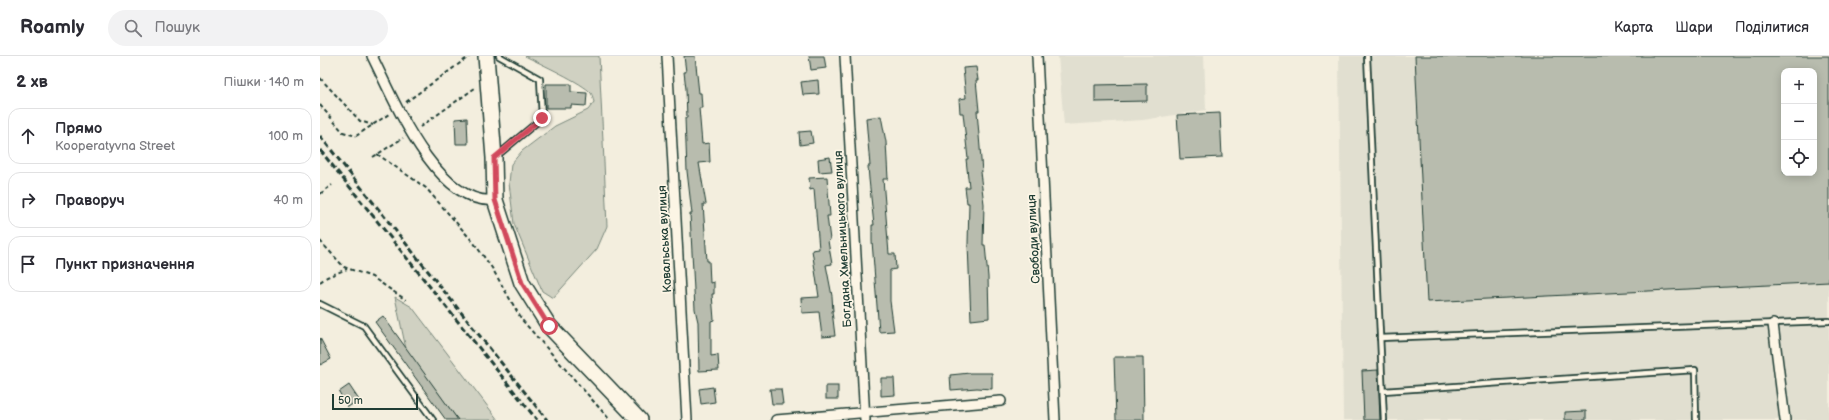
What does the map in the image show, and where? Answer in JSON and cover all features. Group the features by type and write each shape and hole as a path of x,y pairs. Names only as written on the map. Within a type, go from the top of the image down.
{"main road":[{"path":"486,56 494,158 495,200 522,283 549,326 639,420"}],"street":[{"path":"372,56 397,108 425,156 459,191 487,201 495,200"},
{"name":"Ковальська вулиця","path":"667,56 687,420"},
{"name":"Богдана Хмельницького вулиця","path":"845,56 864,416"},
{"name":"Свободи вулиця","path":"1037,56 1055,420"},
{"path":"1772,324 1785,420"},
{"path":"776,420 864,416 1001,401"}],"lane":[{"path":"494,158 542,118 540,79 499,56"},
{"path":"1367,56 1384,420"},
{"path":"320,304 364,326 433,420"},
{"path":"1380,338 1829,322"},
{"path":"1383,391 1695,370 1696,420"}],"path":[{"path":"320,105 343,132 356,136 470,56"},
{"path":"320,78 360,121 373,124"},
{"path":"373,157 488,80"},
{"path":"377,154 426,188 474,243 492,268 522,320 610,420"},
{"path":"320,194 332,186"},
{"path":"320,241 344,267 372,277 406,300"},
{"path":"320,282 327,277 348,268"}],"shaded area":[{"path":"525,56 599,56 607,226 597,249 553,298 542,291 514,224 509,183 511,164 522,151 555,126 588,110 594,102 591,93 579,84"},
{"path":"1058,56 1204,56 1206,110 1143,120 1064,125"},
{"path":"1339,56 1829,56 1829,420 1343,420"},
{"path":"395,297 412,307 498,420 458,420 406,349"}],"building":[{"path":"684,56 695,56 699,93 701,93 702,108 699,108 702,144 709,143 710,162 699,163 706,204 703,204 707,261 709,261 710,283 714,282 714,294 712,294 714,320 711,321 711,356 718,355 719,370 699,371 698,322 695,309 690,214 692,214 687,171 685,118 687,118 684,72 686,72"},
{"path":"809,56 824,56 826,68 811,70"},
{"path":"1415,56 1829,56 1829,282 1427,302"},
{"path":"976,67 979,111 977,111 982,172 980,172 984,204 983,245 985,245 988,277 989,318 971,320 968,244 969,203 967,203 965,187 969,187 966,159 968,159 963,113 960,113 959,99 966,98 963,68"},
{"path":"818,80 819,94 803,95 801,82"},
{"path":"546,84 571,84 571,92 587,93 586,106 571,105 571,108 546,108"},
{"path":"1147,84 1147,101 1095,102 1095,85"},
{"path":"1220,113 1222,157 1180,159 1177,115"},
{"path":"881,116 886,142 888,179 883,179 889,254 895,254 896,269 890,270 890,301 894,331 879,332 872,241 872,225 874,225 868,166 870,166 866,118"},
{"path":"467,118 468,144 456,144 455,119"},
{"path":"811,131 813,143 800,145 799,132"},
{"path":"830,157 832,171 819,172 818,159"},
{"path":"827,177 830,216 827,216 830,240 828,241 832,264 826,265 832,296 835,336 822,337 819,312 802,313 801,298 819,297 812,250 819,249 814,189 810,190 809,178"},
{"path":"383,316 458,420 446,420 375,322"},
{"path":"320,338 331,359 320,365"},
{"path":"1114,357 1143,357 1144,420 1116,420"},
{"path":"1378,370 1380,420 1364,420 1362,371"},
{"path":"992,373 992,389 977,388 951,390 950,375"},
{"path":"881,378 894,378 895,395 881,396"},
{"path":"349,385 359,400 348,407 339,392"},
{"path":"826,386 838,386 838,399 826,399"},
{"path":"713,387 715,402 701,404 699,389"},
{"path":"770,389 781,389 783,404 772,404"},
{"path":"1586,411 1586,420 1565,420 1565,412"}],"railway":[{"path":"320,136 547,420"},
{"path":"320,150 537,420"}],"route":[{"path":"542,118 494,158 495,200 522,283 549,326"}]}
